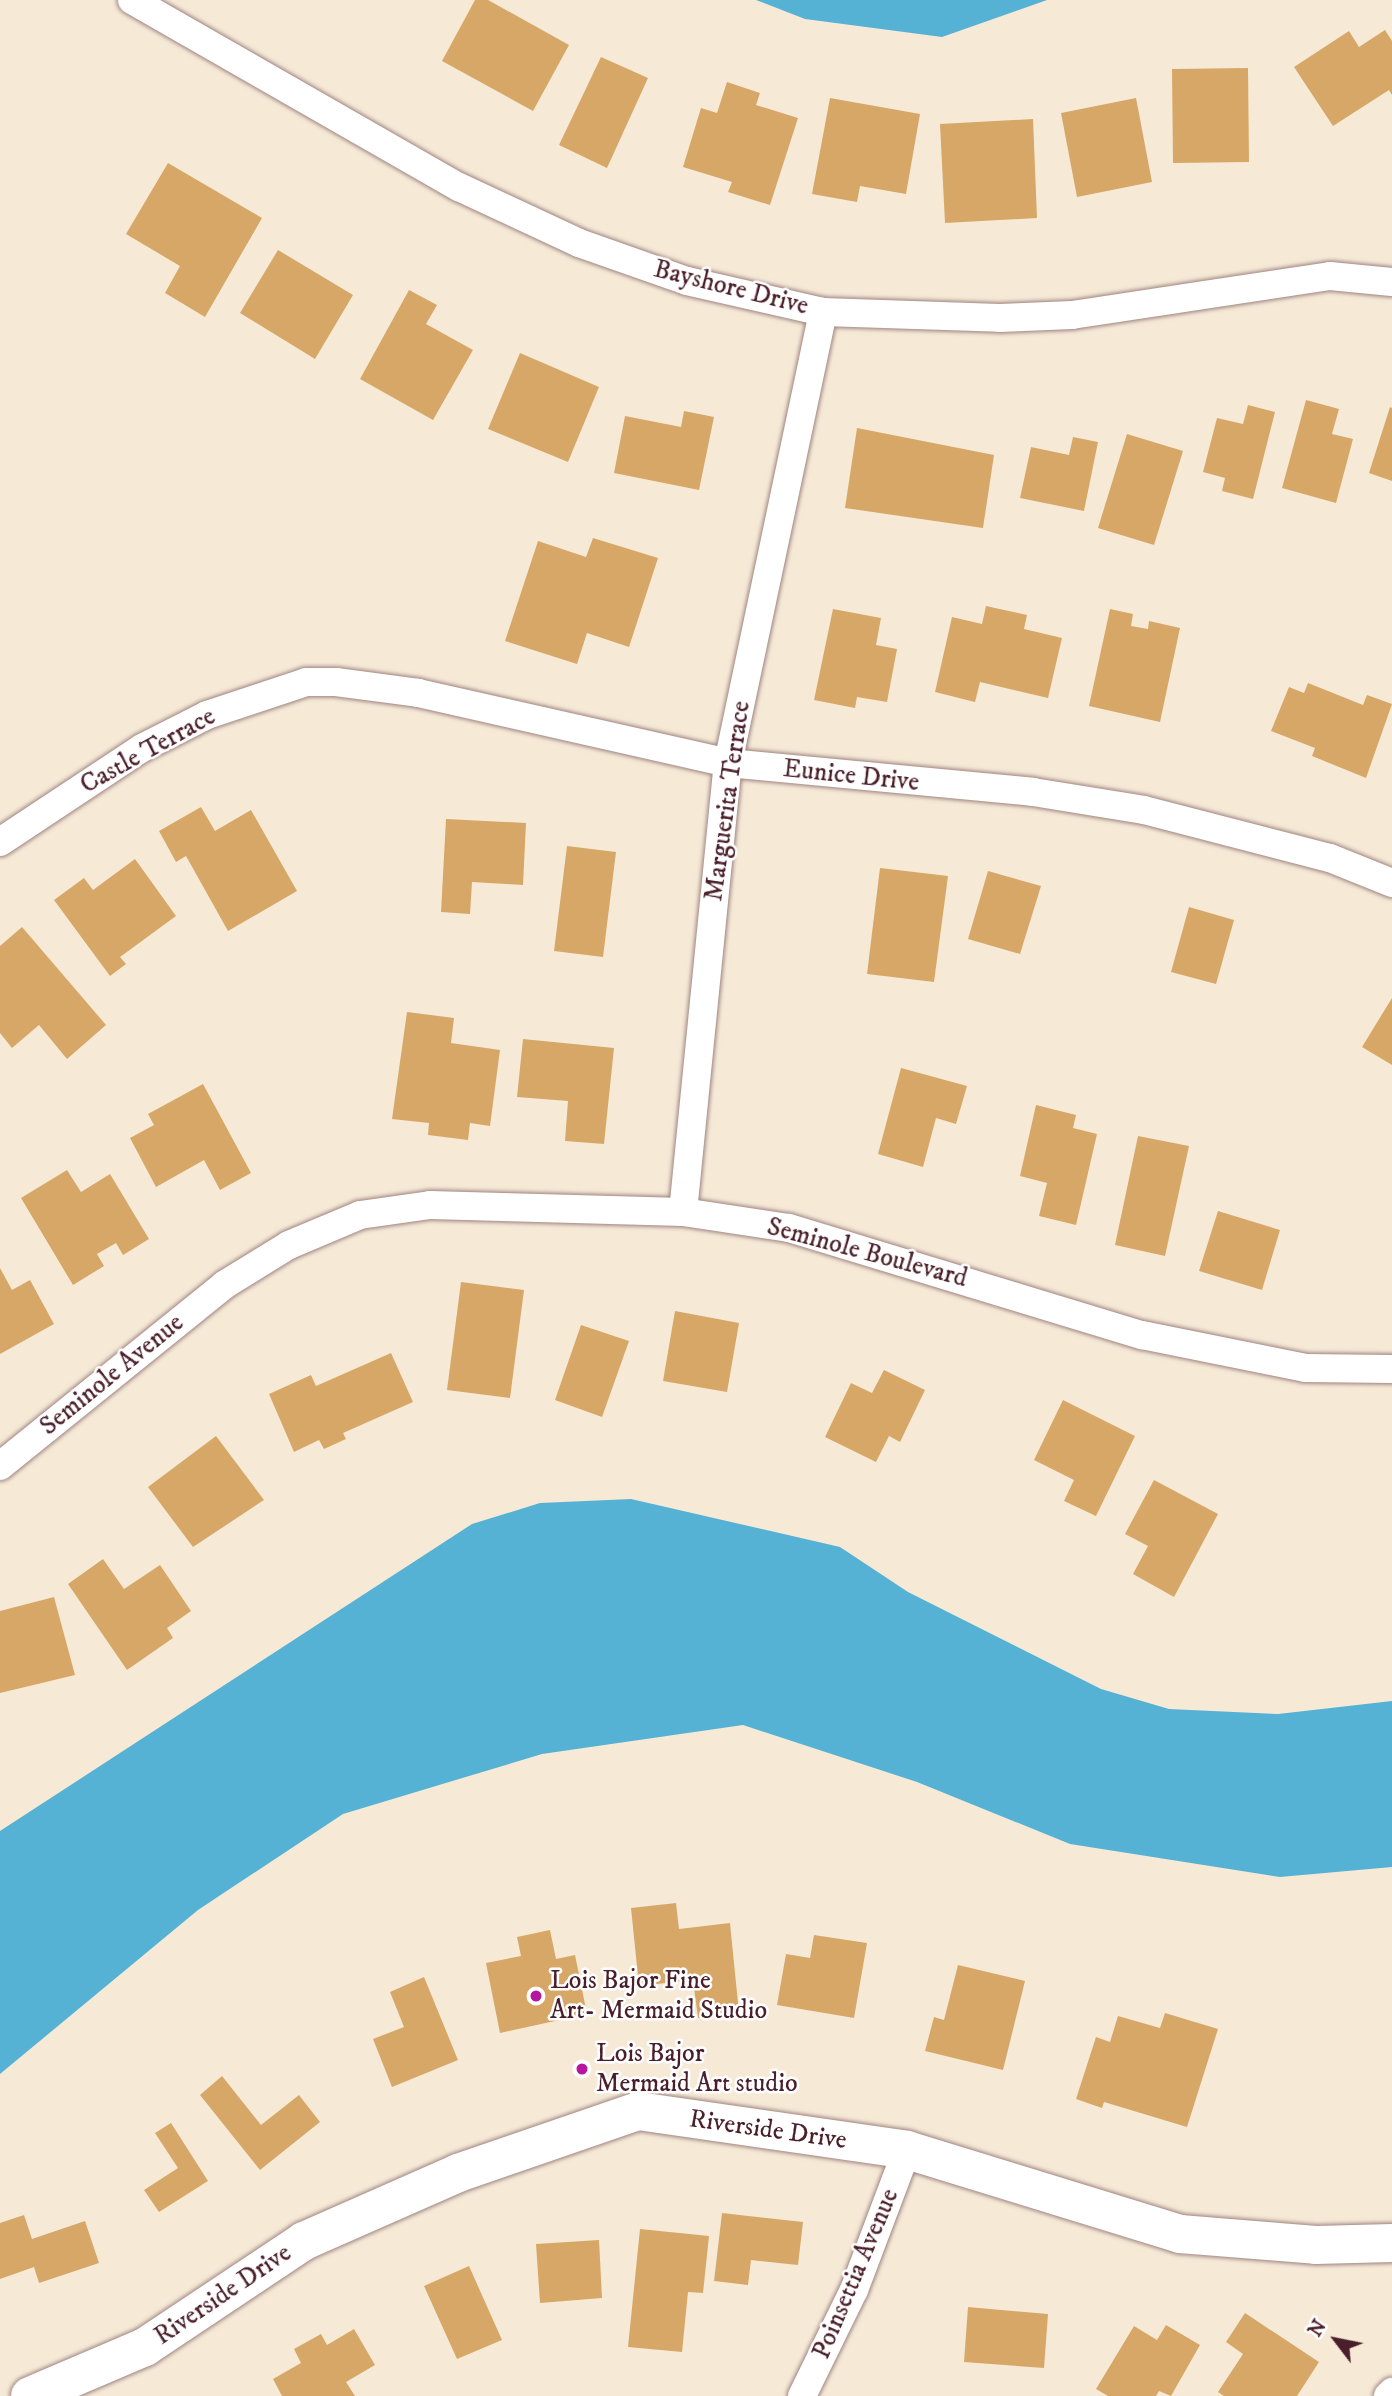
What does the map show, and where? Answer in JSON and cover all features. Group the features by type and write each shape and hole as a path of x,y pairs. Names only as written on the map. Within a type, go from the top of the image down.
{"street":[{"name":"Bayshore Drive","path":"132,0 393,153 511,213 687,281 823,312 1072,315 1330,276 1392,282"},
{"name":"Marguerita Terrace","path":"682,1212 728,763 823,312"},
{"name":"Eunice Drive","path":"306,681 366,684 418,693 728,763 1112,804 1329,858 1392,883"},
{"name":"Castle Terrace","path":"0,842 142,748 207,715 306,681"},
{"name":"Seminole Boulevard","path":"224,1284 289,1245 360,1215 396,1208 502,1206 682,1212 812,1233 1142,1335 1260,1361 1306,1368 1392,1368"},
{"name":"Seminole Avenue","path":"0,1466 224,1284"},
{"name":"Riverside Drive","path":"30,2396 145,2347 304,2241 458,2173 638,2111 907,2150 1180,2234 1289,2244 1392,2243"},
{"name":"Poinsettia Avenue","path":"802,2396 854,2290 907,2150"},
{"path":"1388,2396 1392,2392"}],"water":[{"path":"756,0 1047,0 942,37 805,19"},
{"path":"631,1499 840,1547 908,1592 1101,1689 1169,1709 1278,1714 1392,1701 1392,1867 1280,1877 1070,1844 917,1782 743,1725 542,1754 343,1814 198,1910 0,2074 0,1831 472,1524 540,1503"}],"building":[{"path":"475,0 488,0 569,45 533,111 442,61"},
{"path":"1385,30 1392,41 1392,95 1389,90 1333,126 1294,67 1349,31 1359,47"},
{"path":"601,57 648,78 607,168 559,145"},
{"path":"1248,68 1249,162 1173,163 1172,69"},
{"path":"727,82 760,93 756,105 798,118 770,205 728,192 732,182 683,167 701,108 717,113"},
{"path":"830,98 920,114 906,194 860,186 857,202 812,194"},
{"path":"1136,98 1152,182 1077,197 1061,113"},
{"path":"1033,119 1037,218 945,223 940,124"},
{"path":"168,163 262,218 205,317 165,293 180,266 126,234"},
{"path":"278,250 353,295 315,359 240,313"},
{"path":"409,290 437,305 426,324 473,350 433,420 360,379"},
{"path":"520,353 599,387 568,462 488,429"},
{"path":"1306,400 1339,409 1332,434 1353,439 1336,503 1282,488"},
{"path":"1248,405 1275,412 1253,499 1222,491 1225,478 1203,472 1217,418 1243,424"},
{"path":"1390,407 1392,408 1392,481 1369,473"},
{"path":"684,411 714,417 699,490 614,473 625,416 681,427"},
{"path":"857,428 994,455 983,528 845,508"},
{"path":"1127,434 1183,451 1154,545 1098,528"},
{"path":"1073,437 1098,442 1084,511 1020,498 1031,447 1069,455"},
{"path":"593,538 658,558 629,647 587,633 577,664 505,641 538,541 586,557"},
{"path":"986,606 1027,615 1024,629 1062,638 1048,698 980,682 975,702 935,692 952,617 982,624"},
{"path":"833,609 881,618 876,645 897,649 887,702 857,697 855,708 814,700"},
{"path":"1110,609 1133,614 1131,626 1148,629 1149,621 1180,628 1160,722 1089,706"},
{"path":"1308,683 1363,705 1367,695 1392,704 1366,778 1312,756 1315,748 1271,731 1289,687 1304,693"},
{"path":"201,807 215,831 251,810 297,891 228,931 186,856 176,862 159,831"},
{"path":"446,819 526,823 523,885 472,882 470,914 441,912"},
{"path":"567,846 616,852 603,957 554,951"},
{"path":"135,859 176,916 120,957 126,964 110,976 54,900 84,878 93,890"},
{"path":"880,868 948,876 934,982 867,974"},
{"path":"988,871 1041,886 1020,954 968,939"},
{"path":"1189,907 1234,920 1216,984 1171,972"},
{"path":"22,927 106,1025 67,1059 39,1025 12,1048 0,1033 0,946"},
{"path":"1392,998 1392,1065 1362,1047"},
{"path":"407,1012 454,1018 451,1043 500,1050 490,1126 470,1123 468,1140 428,1135 429,1123 392,1119"},
{"path":"523,1039 614,1048 604,1144 565,1141 568,1101 517,1097"},
{"path":"901,1068 967,1086 956,1124 936,1118 923,1167 878,1154"},
{"path":"203,1084 251,1173 220,1190 204,1160 156,1187 130,1138 154,1125 148,1114"},
{"path":"1036,1105 1076,1115 1073,1128 1097,1134 1076,1225 1039,1216 1047,1183 1020,1176"},
{"path":"1138,1136 1189,1146 1165,1256 1115,1245"},
{"path":"67,1170 81,1192 110,1174 149,1239 123,1255 116,1243 97,1254 104,1266 73,1285 21,1198"},
{"path":"1218,1211 1280,1230 1262,1290 1199,1271"},
{"path":"0,1268 12,1290 30,1280 54,1324 0,1354"},
{"path":"461,1282 524,1290 510,1398 447,1390"},
{"path":"675,1311 739,1323 727,1392 663,1381"},
{"path":"581,1325 629,1341 602,1417 555,1400"},
{"path":"391,1353 413,1402 343,1433 346,1439 324,1449 319,1440 294,1452 269,1394 311,1375 316,1386"},
{"path":"884,1370 925,1390 900,1442 889,1436 876,1462 825,1437 851,1383 872,1393"},
{"path":"1063,1400 1135,1436 1096,1516 1064,1501 1074,1480 1034,1460"},
{"path":"216,1436 264,1500 193,1547 148,1487"},
{"path":"1154,1480 1218,1514 1174,1597 1133,1574 1148,1546 1125,1534"},
{"path":"103,1559 124,1589 160,1565 191,1611 167,1628 173,1638 127,1670 68,1584"},
{"path":"54,1597 75,1675 0,1693 0,1611"},
{"path":"676,1903 679,1929 730,1923 739,2013 698,2018 693,1980 639,1986 631,1908"},
{"path":"550,1930 556,1959 575,1955 587,2014 500,2033 486,1963 521,1956 517,1937"},
{"path":"814,1935 867,1943 854,2018 777,2005 786,1954 810,1958"},
{"path":"958,1965 1025,1981 1003,2070 925,2051 934,2017 944,2020"},
{"path":"424,1977 458,2060 392,2087 373,2039 404,2027 390,1992"},
{"path":"1165,2013 1218,2029 1187,2127 1104,2102 1102,2108 1076,2099 1096,2037 1110,2042 1118,2016 1160,2028"},
{"path":"222,2076 261,2125 299,2095 320,2122 260,2170 200,2095"},
{"path":"171,2123 208,2181 159,2212 144,2190 178,2168 155,2133"},
{"path":"722,2213 803,2222 798,2265 751,2260 748,2285 714,2281"},
{"path":"24,2215 32,2239 85,2221 99,2263 39,2283 34,2267 0,2279 0,2223"},
{"path":"640,2229 709,2236 703,2293 688,2292 682,2352 628,2347"},
{"path":"599,2240 602,2298 540,2303 536,2244"},
{"path":"469,2266 502,2340 457,2359 424,2286"},
{"path":"968,2307 1048,2314 1044,2368 964,2362"},
{"path":"1245,2313 1319,2362 1297,2396 1224,2396 1218,2392 1243,2354 1226,2342"},
{"path":"1166,2325 1200,2345 1171,2396 1159,2391 1156,2396 1108,2396 1096,2389 1134,2326 1157,2340"},
{"path":"354,2329 375,2365 346,2382 355,2396 282,2396 273,2379 301,2363 294,2349 321,2334 327,2345"}],"place":[{"name":"Lois Bajor Fine Art- Mermaid Studio","path":"536,1996"},
{"name":"Lois Bajor Mermaid Art studio","path":"582,2069"}]}
